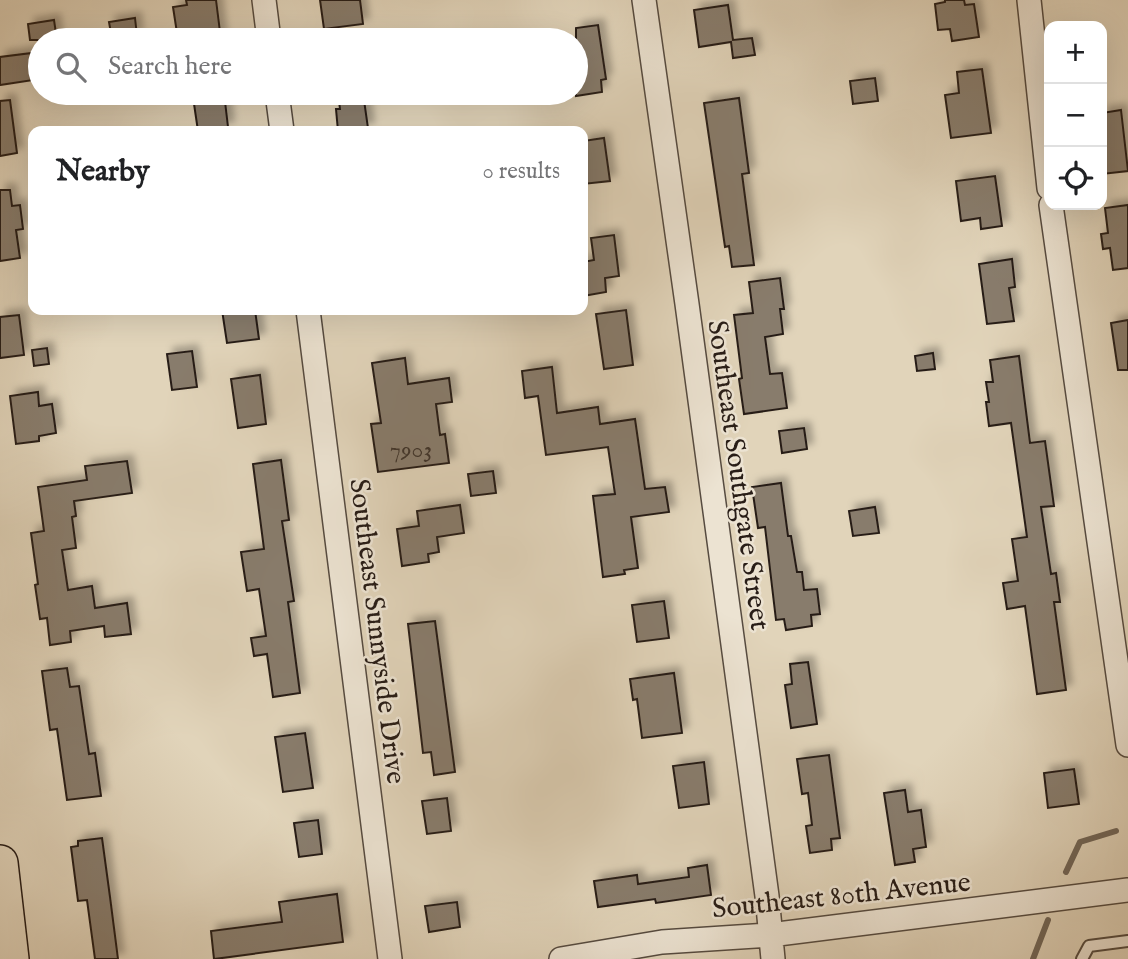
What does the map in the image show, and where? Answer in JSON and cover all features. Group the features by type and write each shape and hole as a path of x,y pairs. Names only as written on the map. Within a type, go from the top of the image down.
{"main road":[{"path":"0,863 11,959"}],"street":[{"path":"264,0 268,28"},
{"name":"Southeast Southgate Street","path":"644,0 698,380 767,896 773,959"},
{"path":"1029,0 1045,147"},
{"path":"279,105 281,126"},
{"path":"1052,210 1128,746"},
{"name":"Southeast Sunnyside Drive","path":"309,315 390,959"},
{"name":"Southeast 80th Avenue","path":"561,959 663,942 770,935 1128,890"}],"lane":[{"path":"1082,959 1089,946 1128,941"}],"building":[{"path":"186,0 216,0 220,28 176,28 173,7 187,5"},
{"path":"320,0 360,0 363,24 324,28"},
{"path":"945,0 964,0 965,5 974,4 979,37 952,41 950,29 938,30 935,4"},
{"path":"728,5 733,40 752,38 755,55 733,58 731,42 699,47 694,10"},
{"path":"135,18 136,28 110,28 109,22"},
{"path":"54,20 55,28 28,28 28,24"},
{"path":"598,25 606,79 601,80 602,92 588,94 588,28 576,28"},
{"path":"28,54 28,81 0,85 0,57"},
{"path":"982,69 991,133 951,138 945,95 959,93 957,72"},
{"path":"875,78 878,101 853,104 850,81"},
{"path":"739,98 749,173 742,174 754,265 732,267 729,246 725,247 704,103"},
{"path":"10,100 17,153 0,156 0,101"},
{"path":"194,105 225,105 228,126 197,126"},
{"path":"340,105 365,105 368,126 338,126 336,109 340,109"},
{"path":"1121,110 1128,171 1107,173 1107,112"},
{"path":"604,138 610,181 588,183 588,140"},
{"path":"995,176 1002,226 981,229 980,218 961,221 956,181"},
{"path":"0,190 10,190 12,206 20,205 23,229 16,230 20,258 0,261"},
{"path":"1128,205 1128,268 1113,270 1110,248 1103,249 1101,234 1108,233 1107,208"},
{"path":"614,235 619,276 605,278 606,292 588,295 588,261 594,260 591,238"},
{"path":"1012,259 1015,287 1009,288 1014,321 987,324 979,264"},
{"path":"780,278 784,309 780,309 783,334 765,337 770,374 782,373 787,408 744,414 734,315 753,313 749,282"},
{"path":"626,310 633,365 604,369 596,314"},
{"path":"19,315 24,355 0,358 0,317"},
{"path":"223,315 256,315 259,339 227,343"},
{"path":"1128,320 1128,370 1118,370 1111,323"},
{"path":"47,348 49,364 34,366 32,350"},
{"path":"192,351 197,387 172,390 167,354"},
{"path":"933,353 935,369 917,371 915,356"},
{"path":"1019,356 1030,443 1045,441 1054,506 1041,507 1051,574 1056,573 1060,602 1054,602 1066,690 1037,694 1025,606 1007,609 1003,583 1018,581 1012,539 1027,537 1011,423 989,426 986,402 989,402 986,382 993,382 990,360"},
{"path":"405,358 408,384 449,378 452,402 436,404 440,435 445,434 449,463 378,472 371,424 381,423 372,363"},
{"path":"552,367 557,413 598,407 600,424 635,419 645,489 665,487 669,512 631,517 638,568 624,570 625,574 603,577 593,496 615,494 608,447 546,455 538,396 525,398 522,371"},
{"path":"260,375 266,424 238,428 231,379"},
{"path":"38,392 39,406 52,404 56,433 39,436 39,441 16,444 10,396"},
{"path":"804,428 807,449 782,453 779,431"},
{"path":"281,460 289,520 282,521 294,601 288,602 300,693 273,697 267,654 254,656 251,638 266,636 259,589 247,591 241,552 264,549 253,464"},
{"path":"127,461 132,493 74,501 76,516 72,517 76,548 62,550 68,590 92,586 95,608 127,603 131,634 105,637 104,626 70,631 71,642 50,645 47,618 40,619 31,533 44,531 38,487 87,480 85,466"},
{"path":"493,471 496,493 471,496 468,474"},
{"path":"781,483 788,536 791,536 797,572 802,572 804,590 817,589 820,614 811,615 812,626 786,630 784,619 776,620 765,527 758,528 752,487"},
{"path":"460,505 464,533 437,537 439,552 428,554 429,562 402,566 397,529 419,526 417,511"},
{"path":"875,507 879,533 853,536 849,511"},
{"path":"664,601 669,638 637,642 632,605"},
{"path":"435,621 455,772 434,775 431,752 423,753 408,624"},
{"path":"808,662 817,724 791,728 785,685 792,684 790,664"},
{"path":"67,668 70,687 79,686 89,754 95,753 101,796 67,800 57,729 50,730 42,671"},
{"path":"674,673 682,733 642,738 637,699 633,700 630,679"},
{"path":"305,733 313,788 283,792 275,737"},
{"path":"829,755 840,838 831,839 832,850 810,853 806,826 812,825 808,793 802,794 797,759"},
{"path":"704,762 709,804 679,808 673,766"},
{"path":"1074,769 1079,804 1048,808 1044,773"},
{"path":"905,790 908,812 921,810 926,847 913,849 915,862 895,865 884,793"},
{"path":"447,798 451,831 427,834 422,801"},
{"path":"318,820 322,854 299,857 294,823"},
{"path":"102,838 118,959 95,959 87,900 78,901 71,847 78,846 78,841"},
{"path":"707,865 711,895 656,903 655,899 598,907 594,881 637,875 638,884 689,877 688,868"},
{"path":"337,894 343,942 214,959 211,931 282,922 279,902"},
{"path":"457,902 460,927 429,932 425,906"}],"waterway":[{"path":"1066,872 1080,842 1116,831"},
{"path":"1033,959 1048,920"}]}
